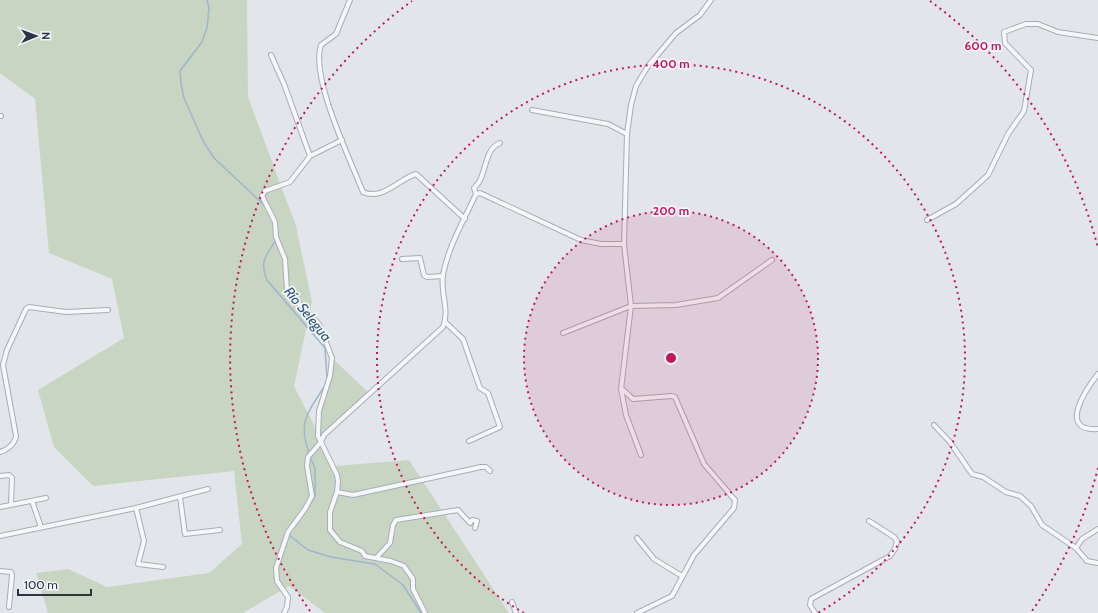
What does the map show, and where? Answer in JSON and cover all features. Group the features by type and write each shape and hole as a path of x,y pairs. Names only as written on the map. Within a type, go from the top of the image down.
{"street":[{"path":"350,0 338,32 320,47 322,82 362,192 367,194 375,194 394,187 416,174 464,219"},
{"path":"641,455 626,415 621,388 631,306 624,244 627,134 631,105 636,86 648,66 676,34 700,15 711,0"},
{"path":"927,220 956,204 988,175 1008,134 1024,111 1031,70 1005,43 1004,32 1026,24 1038,24 1058,32 1098,38"},
{"path":"271,55 286,90 310,156"},
{"path":"532,110 608,124 627,134"},
{"path":"342,140 310,156 290,182 266,191 262,196 273,218 277,239 285,259 287,291 319,324 332,358 330,376 319,411 318,436 337,475 337,492 330,512 330,530 340,542 362,551 365,556 377,557 397,563 409,571 413,579 413,589 425,613"},
{"path":"284,613 287,607 288,597 277,581 276,568 288,532 305,509 312,496 307,466 310,455 321,442 324,435 443,327 446,318 443,276 448,257 476,194 474,188 480,181 483,168 494,147 500,143"},
{"path":"476,194 480,193 581,240 601,244 624,244"},
{"path":"402,259 420,258 424,275 427,277 443,276"},
{"path":"563,333 631,306 676,305 718,298 772,260"},
{"path":"0,452 5,451 14,442 16,436 3,364 7,350 26,309 29,307 81,312 108,310"},
{"path":"445,322 463,339 480,388 488,393 500,425 499,429 469,441"},
{"path":"1098,374 1089,386 1079,405 1076,416 1078,423 1082,428 1089,430 1098,429"},
{"path":"621,388 633,399 675,397 704,464 735,500 734,508 694,555 672,596 637,613"},
{"path":"934,425 950,442 972,474 983,477 1006,492 1020,496 1031,506 1042,525 1076,548 1087,561 1098,563"},
{"path":"337,492 353,495 481,467 486,467 490,471"},
{"path":"0,476 9,475 12,478 11,504"},
{"path":"0,536 136,508 208,489"},
{"path":"180,497 185,534 220,530"},
{"path":"0,507 46,498"},
{"path":"32,501 41,527"},
{"path":"136,508 144,541 138,564 163,567"},
{"path":"377,557 390,543 393,525 396,520 458,510 470,523 472,520 477,521 475,528"},
{"path":"815,613 810,605 811,599 890,556 895,549 897,541 894,537 869,521"},
{"path":"1076,548 1082,539 1098,529"},
{"path":"636,538 654,559 682,576"},
{"path":"0,571 12,572 9,607"},
{"path":"512,602 516,613"}],"green space":[{"path":"0,0 247,0 248,97 296,226 312,302 294,386 335,466 409,460 509,613 325,613 289,586 243,613 48,613 36,573 68,569 107,587 209,573 242,544 234,471 93,486 54,447 38,390 124,338 112,279 49,253 35,99 0,73"},
{"path":"332,358 370,394 324,435 320,433 319,413 330,378"}],"waterway":[{"name":"Río Selegua","path":"207,0 209,8 207,28 202,42 180,71 184,98 203,141 214,158 265,206"},
{"name":"Río Selegua","path":"276,240 264,263 267,280 325,348 327,378"},
{"name":"Río Selegua","path":"309,453 304,433 305,424 310,409 326,384"},
{"name":"Río Selegua","path":"308,508 315,496 315,468 310,457"},
{"name":"Río Selegua","path":"296,524 303,514"},
{"name":"Río Selegua","path":"289,535 308,550 331,557 375,564 403,585 421,613"}]}
